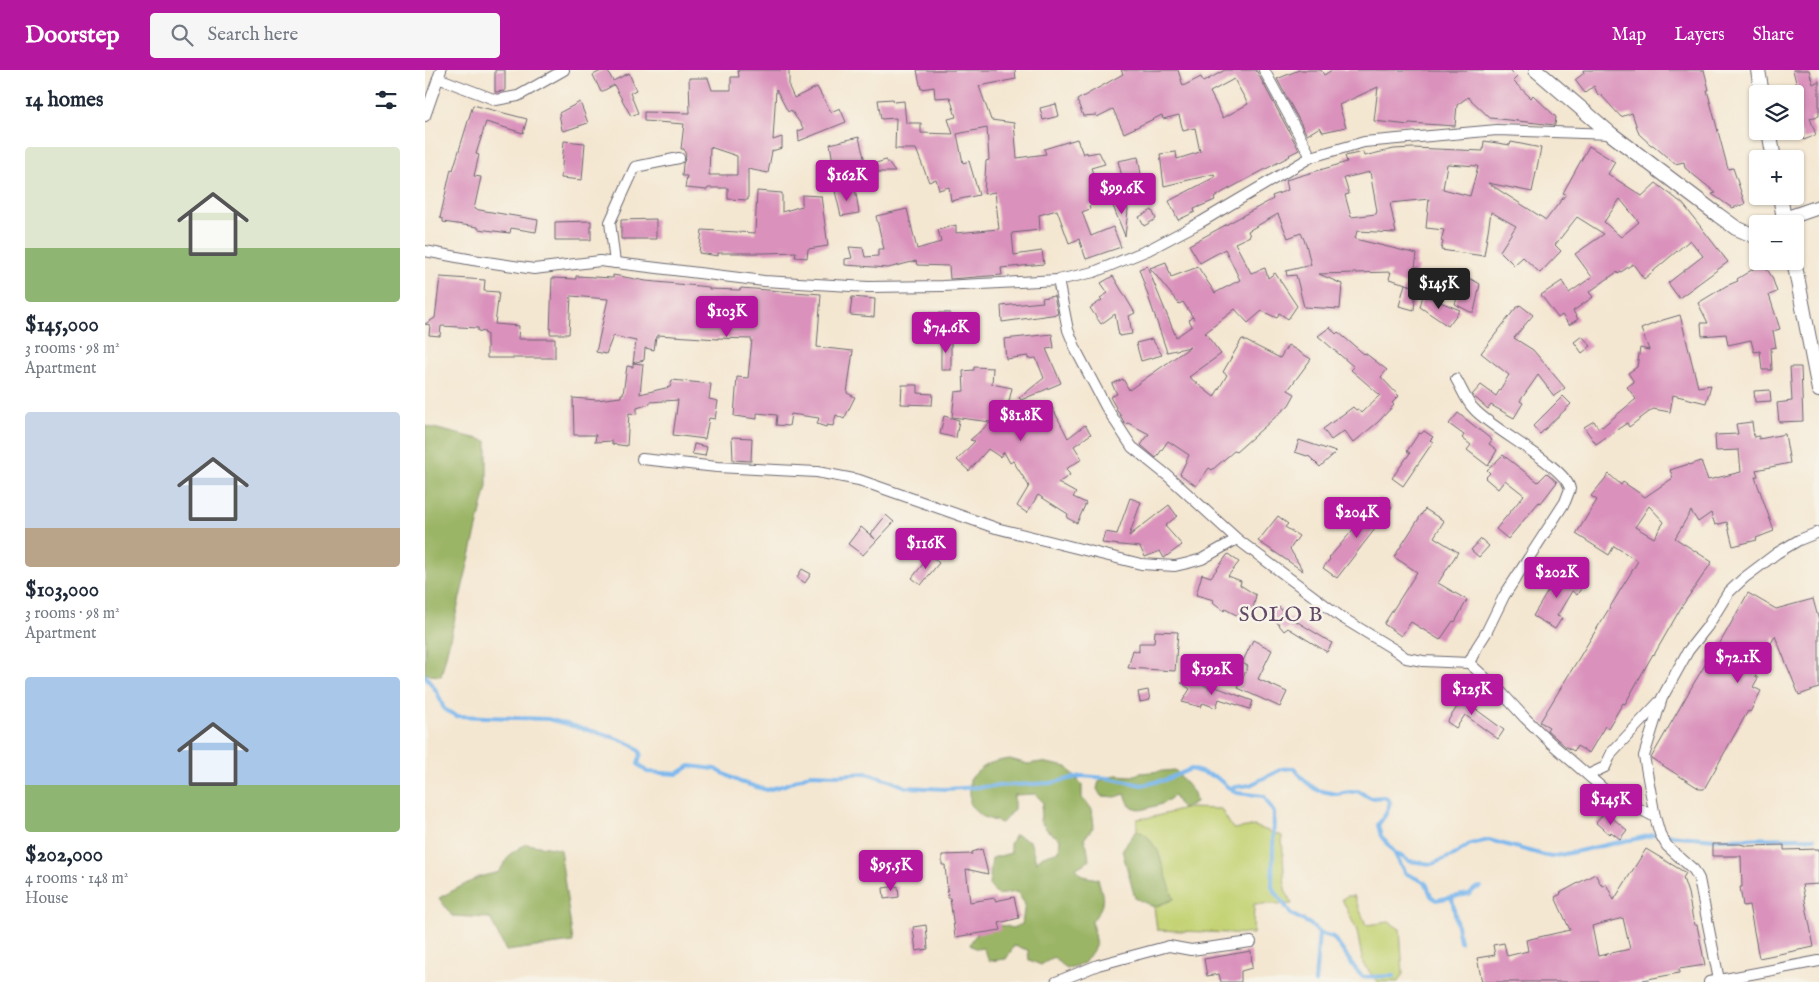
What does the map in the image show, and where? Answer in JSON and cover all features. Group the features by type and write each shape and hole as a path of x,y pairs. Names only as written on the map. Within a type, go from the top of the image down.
{"main road":[{"path":"1536,70 1611,134 1724,220 1749,234"},
{"path":"1757,70 1760,85"},
{"path":"1800,215 1819,207"},
{"path":"1795,270 1819,390"}],"street":[{"path":"425,116 440,74 495,100 518,96 564,70"},
{"path":"1264,70 1311,157"},
{"path":"425,250 473,260 534,269 600,262 764,280 868,287 943,286 1058,280 1094,272 1148,250 1201,222 1311,157 1364,142 1497,130 1611,134"},
{"path":"615,263 610,222 635,167 679,158"},
{"path":"1058,280 1068,330 1077,352 1123,434 1133,447 1237,539 1341,617 1406,658 1423,661 1469,663 1503,693 1544,736 1607,792 1655,818"},
{"path":"1456,379 1474,410 1552,467 1567,481 1570,489 1565,502 1504,596 1469,663"},
{"path":"642,459 817,472 859,480 996,528 1141,564 1175,566 1188,564 1202,559 1237,539"},
{"path":"1819,532 1799,540 1769,558 1728,594 1707,627 1688,651 1662,698 1644,756 1655,818 1660,834 1667,846 1695,870 1699,879 1714,981 1731,980 1819,961"},
{"path":"1588,775 1605,768 1612,752 1662,698"},
{"path":"1056,982 1098,966 1169,946 1191,950 1251,942"}],"green space":[{"path":"425,426 487,441 487,486 441,676 425,673"},
{"path":"1010,759 1028,764 1041,762 1067,767 1082,785 1082,798 1092,809 1094,826 1084,839 1089,861 1076,868 1082,876 1098,879 1102,892 1102,906 1092,921 1096,946 1084,963 1066,969 1053,957 1041,965 1029,960 1028,950 1014,946 1006,959 989,961 983,948 977,949 970,945 977,934 987,927 1000,925 1012,928 1022,924 1025,904 1017,892 997,895 989,885 992,858 1011,853 1010,844 1015,835 1030,841 1036,862 1043,856 1059,851 1060,839 1048,831 1040,821 1043,802 1035,794 1014,795 1014,809 1002,823 983,817 970,805 970,779 988,764"},
{"path":"1175,770 1194,793 1196,802 1182,809 1174,796 1162,804 1141,810 1130,806 1125,794 1116,797 1101,796 1097,789 1099,781 1116,775 1132,776 1140,773"},
{"path":"1188,808 1221,809 1233,829 1254,826 1282,836 1285,889 1292,904 1254,904 1253,934 1157,930 1154,907 1174,899 1147,836 1137,830 1137,819"},
{"path":"1137,830 1147,836 1158,851 1174,899 1154,907 1135,898 1122,850"},
{"path":"526,844 560,849 573,942 506,951 490,918 452,916 439,898 479,877 499,872 510,854"},
{"path":"1347,896 1354,896 1366,925 1389,922 1400,929 1403,974 1398,982 1378,982 1363,964 1357,931 1342,899"}],"building":[{"path":"495,70 505,70 505,91 495,92"},
{"path":"607,70 613,81 629,73 636,90 630,93 638,113 631,116 614,85 601,92 593,75"},
{"path":"738,70 789,70 789,87 794,98 817,87 831,112 840,108 846,122 799,141 798,131 804,129 791,110 788,112 776,89 773,140 782,137 782,148 772,151 768,173 748,169 748,200 728,199 728,188 708,188 707,190 685,188 687,176 682,176 686,157 684,149 681,149 684,124 644,121 644,112 690,113 689,78 708,78 712,90 731,90 731,77 739,77","holes":["710,147 737,156 737,175 709,175"]},
{"path":"917,70 1015,70 1016,79 979,86 991,120 1014,123 1017,158 1046,154 1044,149 1077,139 1083,154 1099,152 1105,164 1091,168 1103,200 1089,206 1090,209 1082,212 1091,236 1113,227 1121,247 1086,259 1079,239 1069,243 1057,210 1039,215 1040,230 1012,233 1014,255 1042,251 1044,264 1001,268 1002,275 950,279 949,266 917,265 916,261 888,268 845,265 845,259 852,258 849,247 863,248 865,257 878,256 878,249 884,249 876,216 907,209 917,249 941,242 938,230 956,225 956,233 999,229 995,192 984,194 986,161 989,160 987,128 957,134 963,163 969,161 979,195 951,201 949,187 939,190 936,179 929,182 916,149 895,149 896,118 881,119 878,100 893,99 894,102 904,101 906,123 921,123 921,133 953,134 948,119 956,117 950,97 935,98 934,87 921,89"},
{"path":"1121,70 1178,70 1183,86 1201,77 1203,82 1225,70 1256,70 1299,150 1223,192 1214,198 1215,200 1194,209 1195,212 1178,220 1169,201 1215,177 1214,174 1164,186 1160,154 1176,152 1177,159 1200,152 1195,128 1183,131 1179,115 1163,119 1162,115 1124,133 1113,109 1097,117 1096,115 1083,116 1077,100 1123,74","holes":["1234,79 1248,104 1223,118 1210,92"]},
{"path":"1299,70 1321,70 1324,75 1332,70 1510,70 1517,77 1513,81 1531,98 1533,95 1556,117 1555,125 1490,118 1468,97 1457,105 1455,126 1409,123 1409,125 1374,121 1378,87 1339,105 1346,127 1323,132 1320,127 1307,135 1277,79"},
{"path":"1583,70 1704,70 1709,90 1707,90 1728,169 1733,168 1745,204 1732,208 1712,194 1716,193 1685,168 1684,162 1675,164 1639,134 1632,113 1621,117 1600,94 1598,95 1594,86 1585,93 1575,80 1584,73"},
{"path":"1793,70 1809,70 1813,84 1819,81 1819,116 1810,118 1816,135 1804,140 1804,85 1797,85"},
{"path":"580,102 588,123 562,130 559,113"},
{"path":"1056,104 1059,116 1043,120 1040,108"},
{"path":"473,105 527,119 523,133 486,122 476,154 479,155 474,176 481,177 474,209 538,220 536,232 511,228 510,233 478,229 478,227 443,222 443,219 440,218 451,169 453,170"},
{"path":"859,137 866,166 886,160 895,172 868,172 869,177 856,172 856,170 850,167 834,169 830,144"},
{"path":"564,141 585,143 582,180 561,178"},
{"path":"1484,141 1510,145 1511,142 1541,148 1532,192 1488,183 1546,220 1566,194 1563,193 1589,146 1615,162 1608,174 1642,196 1656,183 1683,204 1728,262 1679,298 1668,283 1703,256 1690,240 1644,279 1633,264 1618,274 1617,272 1589,292 1593,297 1573,311 1578,319 1569,325 1562,315 1558,318 1541,295 1562,281 1569,293 1592,277 1575,254 1604,234 1577,217 1555,245 1561,251 1540,273 1523,257 1514,265 1500,251 1516,226 1491,212 1484,256 1441,250 1444,230 1426,228 1429,199 1390,203 1396,233 1357,231 1355,239 1417,254 1415,267 1418,267 1413,286 1389,279 1391,272 1319,274 1342,284 1340,309 1304,307 1296,275 1287,276 1286,271 1311,265 1306,244 1301,233 1288,238 1278,214 1248,231 1250,236 1235,243 1251,273 1265,268 1268,278 1275,273 1297,306 1288,319 1279,313 1277,318 1262,311 1248,323 1235,309 1205,333 1221,354 1189,377 1214,397 1227,375 1223,372 1242,339 1280,358 1288,345 1311,359 1288,390 1295,394 1289,405 1236,452 1234,451 1212,470 1209,468 1196,486 1180,474 1189,455 1168,441 1156,458 1141,445 1149,434 1128,423 1125,424 1110,397 1117,394 1112,384 1123,379 1129,390 1190,347 1167,352 1139,269 1147,266 1176,337 1192,326 1189,320 1192,317 1194,319 1183,302 1179,304 1150,268 1166,262 1171,277 1198,267 1215,293 1240,280 1225,249 1200,263 1189,245 1273,199 1272,196 1288,190 1286,180 1347,162 1345,156 1363,152 1364,156 1394,149 1413,148 1483,151","holes":["1447,164 1478,166 1470,196 1443,189","1370,172 1376,214 1351,217 1345,195 1349,194 1344,178","1620,199 1639,222 1621,237 1604,222"]},
{"path":"1138,157 1144,191 1127,196 1118,161"},
{"path":"855,187 859,213 841,216 835,191"},
{"path":"757,191 782,193 782,212 802,206 802,195 821,196 828,246 808,249 807,258 795,257 796,252 718,253 718,256 699,253 702,230 755,233"},
{"path":"1125,201 1128,210 1125,236 1113,206"},
{"path":"1152,210 1156,219 1144,226 1139,217"},
{"path":"656,219 656,239 621,239 621,220"},
{"path":"591,221 591,240 555,240 555,222"},
{"path":"1752,270 1768,270 1772,277 1777,292 1769,295 1780,329 1773,331 1776,347 1771,348 1772,370 1762,370 1760,351 1754,352 1751,340 1728,345 1726,334 1702,336 1701,323 1708,323 1698,303 1738,281 1737,279"},
{"path":"613,275 646,281 709,287 709,289 740,290 741,288 821,294 817,347 853,351 847,393 855,397 844,419 836,415 833,426 827,425 826,427 817,424 819,418 791,414 789,426 776,425 777,415 757,413 757,419 734,416 737,377 748,378 752,339 658,335 654,350 645,348 644,360 633,363 636,341 613,336 606,354 596,352 608,299 571,296 569,334 550,334 552,278 576,279 576,276 613,278"},
{"path":"1113,276 1135,313 1129,316 1132,334 1119,336 1115,314 1101,324 1090,308 1102,300 1100,298 1108,293 1101,283"},
{"path":"1465,276 1480,284 1474,312 1470,312 1455,304"},
{"path":"440,277 485,280 484,291 499,292 495,324 519,326 518,339 555,339 555,358 487,358 487,334 478,331 478,328 441,326 440,336 429,335 430,325 425,324 435,318"},
{"path":"1405,284 1416,287 1414,310 1399,306"},
{"path":"1423,295 1460,310 1448,326 1420,307"},
{"path":"1054,296 1058,314 1002,322 1001,306 1043,302 1042,298"},
{"path":"852,297 875,299 874,317 850,315"},
{"path":"1520,305 1533,315 1514,338 1533,350 1565,388 1554,396 1538,375 1520,401 1523,403 1514,418 1491,405 1488,409 1472,395 1481,385 1496,396 1509,375 1481,353"},
{"path":"924,313 950,313 950,329 924,329"},
{"path":"1680,315 1698,387 1711,385 1706,403 1673,395 1670,412 1653,409 1629,427 1627,423 1596,444 1584,427 1594,421 1598,428 1602,427 1636,399 1627,387 1634,382 1628,373 1637,367 1640,348 1649,350 1641,329"},
{"path":"1330,327 1336,334 1338,332 1387,370 1381,377 1399,396 1392,403 1394,405 1378,422 1353,443 1344,431 1331,440 1323,429 1353,407 1361,413 1380,395 1351,370 1354,367 1318,336"},
{"path":"1052,334 1054,348 1046,349 1061,383 1021,400 1019,398 1044,378 1036,358 1028,359 1028,356 1006,359 1004,339"},
{"path":"1582,336 1591,346 1582,353 1574,342"},
{"path":"941,337 951,337 951,370 941,370"},
{"path":"1152,339 1162,355 1141,361 1136,343"},
{"path":"633,363 643,364 640,394 670,387 672,380 711,384 709,399 718,401 715,419 709,418 705,439 673,435 678,400 650,402 650,404 637,408 637,414 629,413 627,446 612,444 612,441 595,442 596,435 574,435 573,398 597,400 621,397 627,366 633,367"},
{"path":"974,367 993,368 992,384 1012,388 1008,406 1004,407 1010,422 1052,407 1068,438 1085,425 1091,434 1074,446 1082,459 1066,469 1070,475 1058,483 1076,493 1073,497 1086,503 1077,523 1067,518 1068,514 1038,495 1027,513 1017,506 1029,486 1013,461 1010,463 1004,452 1000,457 988,449 969,471 957,460 975,441 970,440 991,422 952,417 955,392 964,391 963,371 974,370"},
{"path":"1790,367 1801,367 1803,421 1779,422 1777,403 1792,401"},
{"path":"902,385 918,385 918,393 933,394 932,405 901,404"},
{"path":"1770,390 1771,401 1755,402 1754,391"},
{"path":"1563,396 1571,404 1540,434 1533,426"},
{"path":"1458,413 1492,440 1489,444 1497,450 1488,466 1467,450 1471,445 1462,438 1464,435 1449,424"},
{"path":"944,416 959,420 956,438 940,434"},
{"path":"1752,422 1754,437 1759,436 1759,439 1785,434 1790,463 1756,470 1758,476 1755,477 1774,531 1756,538 1757,540 1733,546 1727,522 1715,525 1711,513 1698,522 1691,511 1675,538 1712,562 1682,606 1625,704 1623,703 1608,728 1605,726 1589,753 1577,746 1574,751 1565,746 1547,730 1549,727 1540,722 1638,561 1614,546 1609,555 1576,534 1597,500 1591,496 1609,474 1621,485 1623,482 1645,497 1673,478 1670,470 1689,464 1701,461 1708,480 1741,472 1739,450 1716,451 1715,435 1738,434 1736,424","holes":["1649,506 1664,522 1654,538 1635,527"]},
{"path":"1424,431 1433,437 1430,440 1433,442 1403,486 1392,478 1410,453 1407,451 1419,433 1421,434"},
{"path":"732,437 752,438 751,461 733,460"},
{"path":"1299,440 1336,452 1320,467 1310,457 1295,452"},
{"path":"694,444 707,447 705,456 692,454"},
{"path":"1503,455 1538,482 1547,473 1557,482 1541,503 1539,502 1508,539 1496,529 1524,495 1505,480 1498,489 1485,478 1490,473 1487,470"},
{"path":"1130,498 1141,502 1129,536 1169,505 1177,516 1165,526 1182,545 1164,558 1160,551 1145,557 1140,547 1102,543 1105,532 1117,534"},
{"path":"1380,498 1392,507 1337,578 1323,568 1329,558"},
{"path":"1425,509 1444,521 1434,537 1458,552 1438,583 1467,600 1455,622 1453,621 1440,640 1411,622 1401,636 1384,624 1417,572 1394,557"},
{"path":"886,515 894,522 863,555 848,544 861,527 875,539 871,534"},
{"path":"1278,516 1288,524 1285,527 1299,536 1290,549 1303,571 1258,541"},
{"path":"1481,539 1489,546 1479,557 1471,550"},
{"path":"1228,554 1239,562 1228,576 1241,581 1240,585 1256,595 1253,609 1246,620 1225,609 1224,611 1213,602 1214,600 1196,595 1202,574 1211,577"},
{"path":"930,555 939,563 921,585 912,578"},
{"path":"802,569 811,574 805,583 797,577"},
{"path":"1557,570 1583,585 1577,595 1572,591 1557,616 1562,618 1555,629 1533,616 1554,581 1551,580"},
{"path":"1748,593 1776,609 1813,599 1819,621 1819,688 1799,695 1775,636 1755,676 1758,678 1753,687 1761,691 1704,789 1700,789 1651,758 1694,683 1708,660 1710,661"},
{"path":"1279,607 1290,620 1291,618 1332,643 1327,652 1288,628 1284,631 1270,614"},
{"path":"1155,631 1178,632 1175,671 1128,668 1133,650 1139,652 1139,643 1154,643"},
{"path":"1253,640 1272,650 1258,679 1287,692 1280,707 1238,688 1248,666 1242,663"},
{"path":"1196,680 1212,690 1213,686 1253,701 1250,709 1219,699 1216,708 1203,703 1201,707 1182,702 1190,689 1181,683"},
{"path":"1148,690 1150,700 1140,702 1138,692"},
{"path":"1458,693 1472,702 1470,705 1504,730 1498,739 1465,715 1456,728 1447,722 1457,707 1451,703"},
{"path":"1605,812 1627,830 1620,839 1611,832 1609,834 1596,823"},
{"path":"1712,844 1740,844 1747,846 1784,845 1784,850 1819,849 1819,884 1802,885 1814,947 1759,958 1749,905 1743,906 1740,887 1742,887 1741,856 1712,856"},
{"path":"982,849 988,874 966,869 970,902 995,898 995,901 1014,897 1019,918 999,923 1001,930 955,937 950,898 948,898 945,865 942,865 942,855 972,854 972,852"},
{"path":"1646,849 1686,873 1683,878 1694,925 1697,925 1705,965 1679,969 1679,973 1643,980 1644,982 1482,982 1477,958 1495,955 1493,945 1504,943 1507,956 1528,951 1526,940 1570,930 1555,897 1560,893 1595,874 1602,886 1606,884 1614,900","holes":["1623,918 1630,949 1598,956 1592,926"]},
{"path":"898,886 899,897 884,899 883,888"},
{"path":"926,925 928,949 916,951 913,927"},
{"path":"1251,951 1252,968 1241,971 1241,982 1221,982 1219,974 1207,976 1204,959"}],"waterway":[{"path":"425,675 437,692 444,709 456,716 548,719 613,737 633,745 641,753 638,764 647,772 677,774 690,766 715,769 740,782 767,790 785,785 810,774 866,773 906,787 945,789 1051,783 1082,776 1108,778 1142,785 1165,780 1191,769 1216,777 1229,788 1250,785 1282,769 1294,768 1306,782 1317,790 1336,794 1358,791 1371,798 1385,797 1390,802 1386,814 1378,825 1381,836 1394,852 1409,861 1432,864 1454,855 1470,844 1489,840 1551,857 1629,840"},
{"path":"1230,788 1237,793 1264,796 1274,813 1272,887 1291,914 1310,924 1319,933 1333,937 1363,977 1394,976"},
{"path":"1631,840 1653,835"},
{"path":"1667,835 1715,839 1814,838"},
{"path":"1395,854 1405,873 1426,883 1431,896 1436,900 1469,894 1476,888 1481,887"},
{"path":"1452,898 1460,942"},
{"path":"1315,982 1319,933"}],"district":[{"name":"SOLO B","path":"1281,615"}]}
